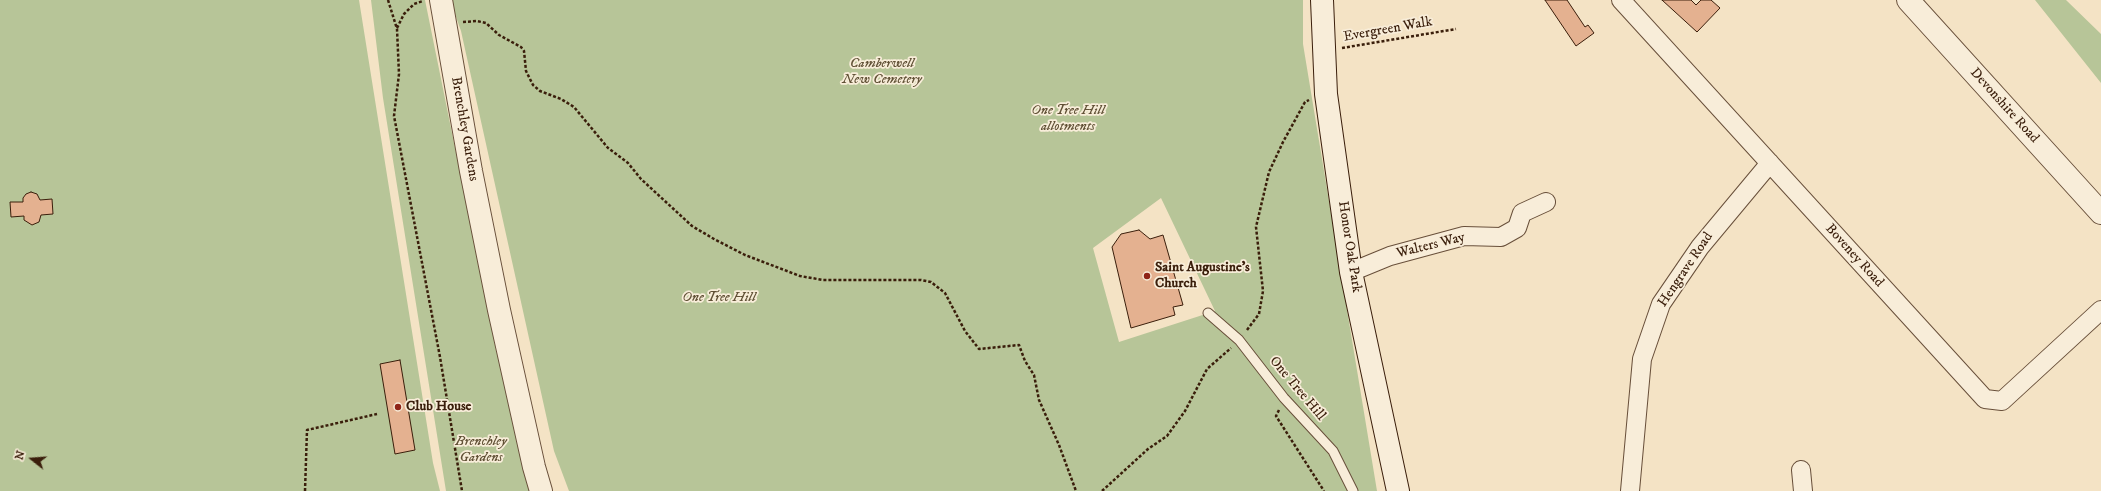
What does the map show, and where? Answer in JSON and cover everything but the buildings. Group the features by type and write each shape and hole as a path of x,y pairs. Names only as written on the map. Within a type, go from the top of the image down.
{"street":[{"name":"Brenchley Gardens","path":"441,0 447,26 471,171 497,302 534,467 541,491"},
{"name":"Honor Oak Park","path":"1322,0 1326,94 1351,272 1398,491"},
{"name":"Boveney Road","path":"1621,0 1985,399 2002,401 2101,310"},
{"name":"Devonshire Road","path":"1908,0 2101,213"},
{"name":"Hengrave Road","path":"1630,491 1642,359 1661,304 1700,247 1770,163"},
{"name":"Walters Way","path":"1351,272 1390,256 1464,236 1501,237 1517,228 1522,213 1546,202"},
{"path":"1801,470 1803,491"}],"lane":[{"name":"One Tree Hill","path":"1208,313 1239,340 1284,398 1333,451 1352,491"}],"path":[{"path":"388,0 397,29 399,74 394,116 440,357 462,491"},
{"path":"397,29 404,14 414,4 427,0"},
{"path":"447,26 469,21 486,24 499,35 521,47 524,51 526,71 533,85 540,91 561,99 574,107 608,148 628,163 641,179 692,226 714,239 745,255 800,276 824,280 921,280 931,282 945,293 965,331 979,349 1019,345 1025,361 1034,375 1039,400 1059,445 1076,491"},
{"name":"Evergreen Walk","path":"1324,51 1456,29"},
{"path":"1245,333 1259,314 1263,291 1256,227 1270,172 1283,142 1305,102"},
{"path":"1102,491 1148,449 1167,436 1185,411 1207,369 1235,344"},
{"path":"1284,398 1276,416 1324,491"},
{"path":"305,491 306,430 377,414"}],"green space":[{"path":"0,0 359,0 433,463 440,491 0,491"},
{"name":"Brenchley Gardens","path":"371,0 425,0 496,350 534,491 446,491 383,98"},
{"name":"One Tree Hill","path":"450,0 1303,0 1303,44 1377,491 569,491 554,451 461,31","holes":["1161,198 1215,311 1119,342 1093,248"]},
{"path":"2035,0 2066,0 2101,34 2101,83"}],"place":[{"name":"Saint Augustine's Church","path":"1147,276"},
{"name":"Club House","path":"398,407"}],"park label":[{"name":"Camberwell New Cemetery","path":"882,72"},
{"name":"One Tree Hill allotments","path":"1068,120"}]}
